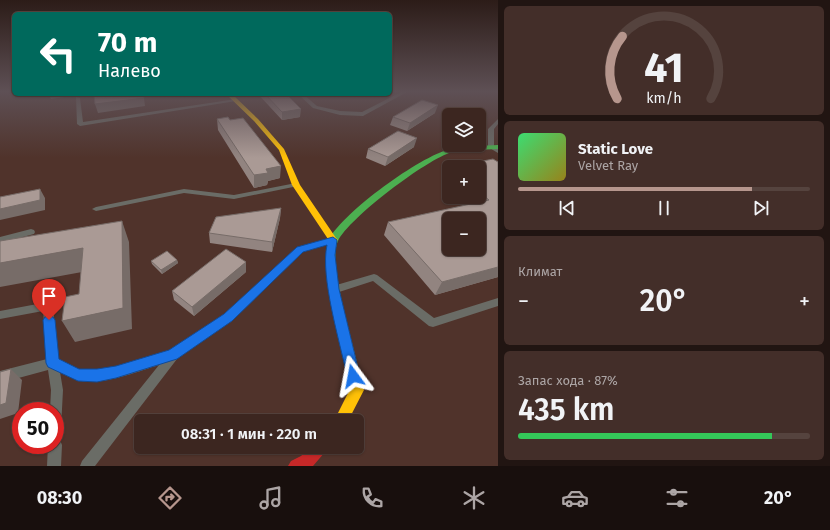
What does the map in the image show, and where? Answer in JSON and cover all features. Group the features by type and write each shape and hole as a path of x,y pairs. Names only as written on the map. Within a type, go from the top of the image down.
{"main road":[{"path":"250,114 282,150 296,185 333,240"},
{"path":"345,414 357,390 334,289 330,255 333,240 357,212 417,167 436,156 452,150 496,148"},
{"path":"303,464 313,454"}],"lane":[{"path":"79,114 80,124 138,114"},
{"path":"496,148 491,129 498,121"},
{"path":"96,208 184,191 234,197 296,185"},
{"path":"0,240 30,232"},
{"path":"0,377 53,363 78,375 97,375 116,372 172,355 228,317 300,250 333,240"},
{"path":"334,289 374,277 433,323 498,302"},
{"path":"0,315 48,306 57,390 56,402"},
{"path":"88,466 172,355"},
{"path":"54,466 55,454"}],"building":[{"path":"399,114 424,114 410,123 393,117"},
{"path":"228,117 230,120 243,118 281,166 266,169 268,173 254,175 217,119"},
{"path":"398,131 417,138 388,157 368,149"},
{"path":"493,159 498,162 498,267 442,282 388,222 471,204 486,204 486,201 489,200 486,198 486,160"},
{"path":"40,189 40,200 0,209 0,197"},
{"path":"281,208 272,242 209,233 216,217"},
{"path":"122,221 123,308 62,321 65,297 79,294 83,248 0,263 0,241"},
{"path":"226,249 246,262 192,307 172,291"},
{"path":"167,251 177,260 161,270 151,261"},
{"path":"11,369 6,403 0,405 0,372"}],"traffic: fast":[{"path":"337,304 330,255 333,240 357,212 417,167 436,156 452,150 498,147"}],"traffic: slow":[{"path":"250,114 282,150 296,185 333,240"},
{"path":"337,304 357,390 345,414"}],"traffic: jam":[{"path":"296,466 306,462 313,454"}],"route":[{"path":"49,320 53,363 78,375 97,375 116,372 172,355 228,317 300,250 333,240 330,255 334,289 353,376"}]}
